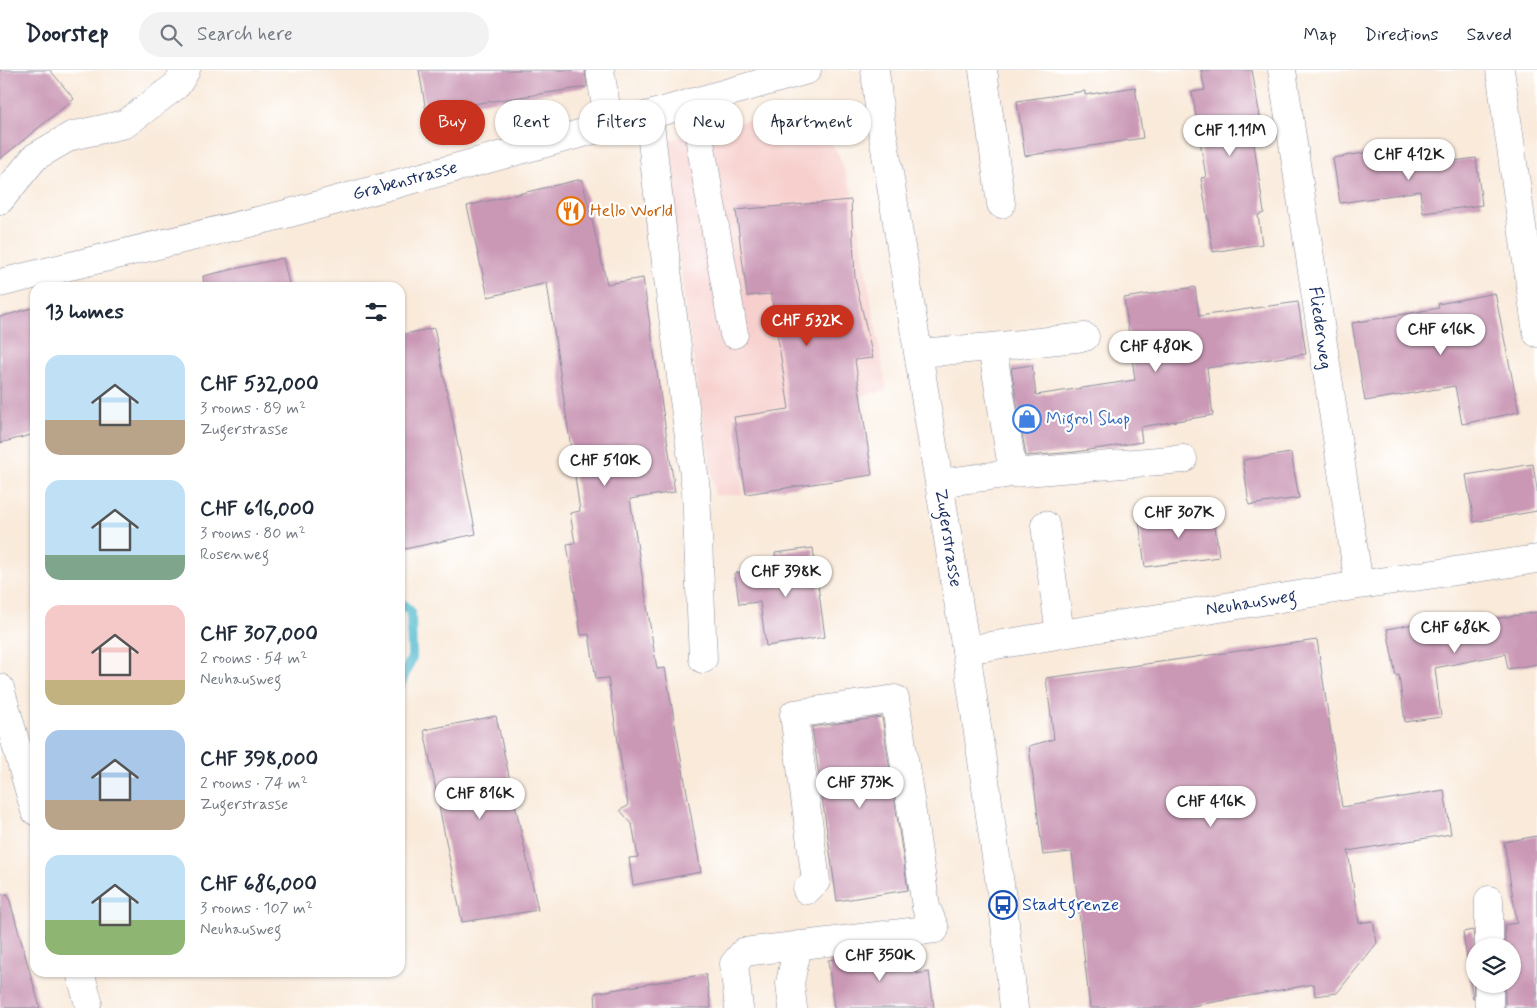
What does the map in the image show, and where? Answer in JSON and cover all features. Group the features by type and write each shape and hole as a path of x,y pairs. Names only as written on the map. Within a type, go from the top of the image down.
{"street":[{"path":"0,200 34,157 71,136 125,124 177,85 186,70"},
{"path":"600,70 605,100"},
{"name":"Grabenstrasse","path":"700,100 807,70"},
{"name":"Zugerstrasse","path":"875,70 880,116 966,650 1003,905 1014,1008"},
{"path":"983,70 1001,204"},
{"name":"Fliederweg","path":"1282,70 1359,585"},
{"path":"1500,70 1537,333"},
{"name":"Grabenstrasse","path":"0,283 286,214 579,134"},
{"path":"652,145 667,273 696,490 703,659"},
{"path":"701,145 734,334"},
{"path":"919,353 1085,337"},
{"path":"992,346 1013,474"},
{"path":"940,483 1013,474 1183,459"},
{"path":"1046,525 1060,634"},
{"name":"Neuhausweg","path":"966,650 1359,585 1537,559"},
{"path":"0,688 30,793"},
{"path":"739,1008 734,964 744,952 936,929 926,907 895,699 794,714 816,881 807,890"},
{"path":"1489,900 1489,938"},
{"path":"793,1008 790,983 798,945"},
{"path":"81,977 88,1001"},
{"path":"1489,993 1489,1008"}],"shaded area":[{"path":"753,119 753,145 832,145 838,154 852,191 887,391 733,415 743,494 715,496 685,304 665,144 675,139 675,145 743,145 743,121"}],"building":[{"path":"0,70 50,70 74,99 0,159"},
{"path":"419,70 585,70 587,87 485,102 485,100 424,100"},
{"path":"1201,70 1252,70 1262,129 1252,130 1264,213 1258,215 1262,244 1213,252 1201,178 1206,177 1192,92 1205,90"},
{"path":"1135,87 1143,138 1025,156 1017,101 1085,91 1085,95"},
{"path":"1383,150 1386,170 1476,158 1482,205 1423,213 1420,191 1340,203 1333,158"},
{"path":"582,179 607,284 643,278 675,492 630,499 657,669 665,668 701,872 633,885 629,858 638,857 632,824 620,810 628,806 608,678 596,679 589,634 581,635 567,544 575,543 570,513 580,511 547,283 488,297 467,206"},
{"path":"851,200 855,278 873,358 855,360 872,475 746,494 734,417 789,409 771,294 747,296 736,210"},
{"path":"283,258 289,282 204,282 203,276"},
{"path":"1195,287 1199,316 1298,302 1306,354 1207,368 1213,415 1140,427 1142,442 1075,452 1026,456 1011,368 1032,365 1036,395 1135,380 1124,298"},
{"path":"1495,293 1519,412 1462,424 1455,386 1365,401 1352,323 1439,308 1438,304"},
{"path":"30,308 30,435 0,443 0,317"},
{"path":"434,328 476,534 405,549 405,334"},
{"path":"1291,453 1299,498 1249,505 1243,460"},
{"path":"1533,464 1537,489 1537,511 1474,522 1466,475"},
{"path":"1213,510 1219,557 1145,567 1139,521"},
{"path":"813,548 825,637 766,646 760,602 739,604 735,573 777,568 775,553"},
{"path":"1537,612 1537,664 1508,669 1505,654 1435,668 1441,717 1405,722 1399,675 1396,676 1387,629 1456,616 1458,625"},
{"path":"1317,640 1342,807 1444,790 1451,834 1348,851 1359,923 1373,921 1377,943 1337,993 1315,996 1314,984 1181,1008 1090,1008 1072,852 1043,855 1029,746 1054,739 1046,678"},
{"path":"496,716 538,910 462,922 424,730"},
{"path":"882,717 908,890 837,901 812,727"},
{"path":"1537,836 1537,1008 1505,1008 1505,993 1521,993 1521,938 1505,938 1505,925 1517,923 1504,842"},
{"path":"8,894 40,1008 0,1008 0,895"},
{"path":"1473,930 1474,938 1466,938 1466,952 1463,932"},
{"path":"913,948 917,974 929,972 934,1008 834,1008 828,960"},
{"path":"706,974 711,1008 596,1008 595,993"}],"waterway":[{"path":"405,607 411,612 412,657 405,673"}],"place":[{"name":"Hello World","path":"571,211"},
{"name":"Migrol Shop","path":"1027,419"},
{"name":"Stadtgrenze","path":"1003,905"}]}
